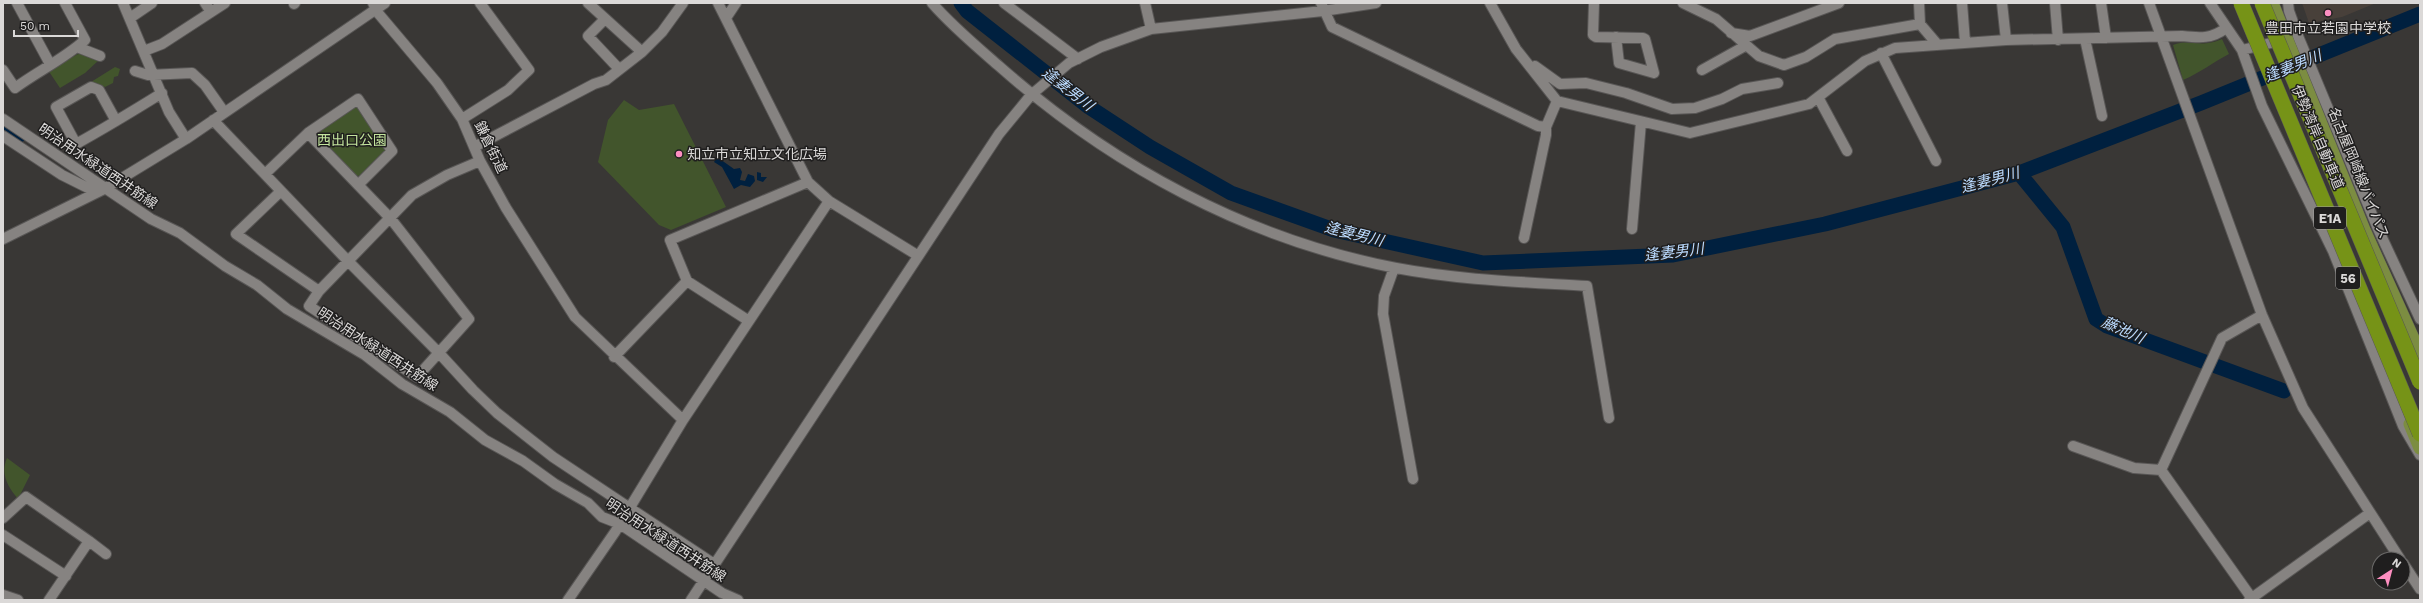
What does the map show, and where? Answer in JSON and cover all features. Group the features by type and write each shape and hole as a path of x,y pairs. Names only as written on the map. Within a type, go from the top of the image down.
{"highway":[{"name":"伊勢湾岸自動車道","path":"2241,3 2420,434"},
{"name":"伊勢湾岸自動車道","path":"2262,3 2420,382"}],"main road":[{"name":"56","path":"2236,3 2250,48 2279,106 2366,322 2420,448"},
{"name":"名古屋岡崎線バイパス","path":"2272,3 2293,38 2309,93 2364,230 2420,354"}],"street":[{"path":"17,3 50,64"},
{"path":"3,70 15,88 50,64 70,54 85,40 65,3"},
{"path":"130,18 152,3"},
{"path":"144,51 162,44 208,7 225,3"},
{"path":"462,119 508,90 529,70 480,3"},
{"path":"588,3 642,52"},
{"path":"474,147 594,84 606,80 642,52 662,32 683,3"},
{"path":"718,3 808,182 829,201 917,255"},
{"path":"726,18 736,3"},
{"path":"932,3 949,22 1111,153 1201,204 1240,221 1298,242 1394,268 1449,277 1587,286 1609,418"},
{"path":"1004,3 1073,61"},
{"path":"1145,3 1151,29"},
{"path":"690,600 917,255 999,134 1034,91 1073,61 1101,47 1151,29 1322,7 1376,3"},
{"path":"1490,3 1524,58 1557,101 1680,132 1696,132 1808,104 1865,61 1895,48 2006,40 2163,38 2182,36 2208,38 2217,35 2226,28"},
{"path":"1594,3 1593,34 1596,36 1616,37 1645,39 1654,73 1619,63 1616,37"},
{"path":"1683,3 1716,19 1745,46 1759,56 1784,65 1806,57 1836,39 1920,24"},
{"path":"1732,33 1750,36 1839,3"},
{"path":"1919,3 1920,24 1938,44"},
{"path":"1962,3 1964,42"},
{"path":"2002,3 2006,40"},
{"path":"2055,3 2058,40"},
{"path":"2101,3 2106,38"},
{"path":"2149,3 2163,38 2178,86 2262,315 2311,424 2395,551"},
{"path":"2210,3 2226,28 2250,48 2262,106 2333,251 2403,426 2420,455"},
{"path":"2288,3 2293,38 2316,77 2374,232 2419,313"},
{"path":"124,4 169,112 186,139"},
{"path":"3,239 100,191 186,139 378,5"},
{"name":"鎌倉街道","path":"378,5 378,13 437,83 462,119 480,161 506,208 572,311 614,356 683,420"},
{"path":"1322,7 1332,27 1355,40 1538,126 1546,127"},
{"path":"605,19 588,36 619,69"},
{"path":"2250,48 2293,38"},
{"path":"2085,39 2102,116"},
{"path":"1702,70 1745,46"},
{"path":"77,47 100,56"},
{"path":"1881,53 1936,161"},
{"path":"1524,58 1560,84 1586,83 1626,93 1672,109 1695,108 1722,99 1742,89 1778,83"},
{"path":"135,71 148,75 192,74 196,76 224,112"},
{"path":"116,121 99,90 91,87 56,107 76,144 116,121 162,93"},
{"path":"1818,97 1847,151"},
{"path":"265,174 308,133 358,99 392,151 358,185"},
{"path":"1524,238 1546,135 1546,127 1557,101"},
{"name":"明治用水緑道西井筋線","path":"3,119 42,144 100,191 180,233 225,266 257,285 287,310 365,355 402,384 450,412 485,440 523,461 555,484 588,503 602,517 620,524 722,592 737,600"},
{"path":"213,120 348,261 440,353 473,390 526,437 714,564"},
{"path":"1632,229 1641,122"},
{"path":"308,133 391,219 469,319 417,377 309,306 319,290 391,219 412,195 447,176 480,161"},
{"path":"3,136 62,175 100,191"},
{"path":"749,321 687,281 670,240 808,182"},
{"path":"281,191 236,234 319,290"},
{"path":"568,600 620,524 683,420 829,201"},
{"path":"1394,268 1384,296 1383,314 1413,479"},
{"path":"614,356 687,281"},
{"path":"2161,470 2222,338 2262,315"},
{"path":"2073,446 2134,468 2161,470"},
{"path":"2161,470 2251,599 2370,513"},
{"path":"3,518 26,497 106,554"},
{"path":"3,535 66,576"},
{"path":"49,600 89,541"},
{"path":"2411,575 2420,589"},
{"path":"3,595 18,600"}],"shaded area":[{"name":"豊田市立若園中学校","path":"2302,3 2376,3 2342,17 2309,23"}],"green space":[{"path":"2222,39 2229,54 2183,80 2173,45 2179,43 2207,43"},
{"path":"82,52 99,60 85,73 60,88 48,70"},
{"path":"115,67 120,69 118,76 114,77 113,83 105,87 91,82"},
{"path":"624,100 639,110 674,104 726,207 671,230 659,225 598,162 608,120"},
{"name":"西出口公園","path":"354,107 358,107 385,147 385,151 359,176 355,175 316,135 316,131"},
{"path":"7,458 30,475 18,499 6,480 4,469"}],"water":[{"path":"3,124 31,143 25,140 22,142 3,129"},
{"path":"717,157 734,169 740,168 742,172 740,180 745,181 748,174 754,176 755,181 750,187 741,185 734,189 722,167 714,162"},
{"path":"757,172 761,173 761,177 767,177 763,182 757,180"}],"waterway":[{"name":"逢妻男川","path":"961,3 967,11 1089,107 1150,147 1231,193 1334,230 1483,263 1673,255 1825,224 2019,173 2201,103 2420,14"},
{"name":"藤池川","path":"2019,173 2063,227 2096,319 2107,326 2284,391"}],"place":[{"name":"豊田市立若園中学校","path":"2328,13"},
{"name":"知立市立知立文化広場","path":"679,154"}]}
